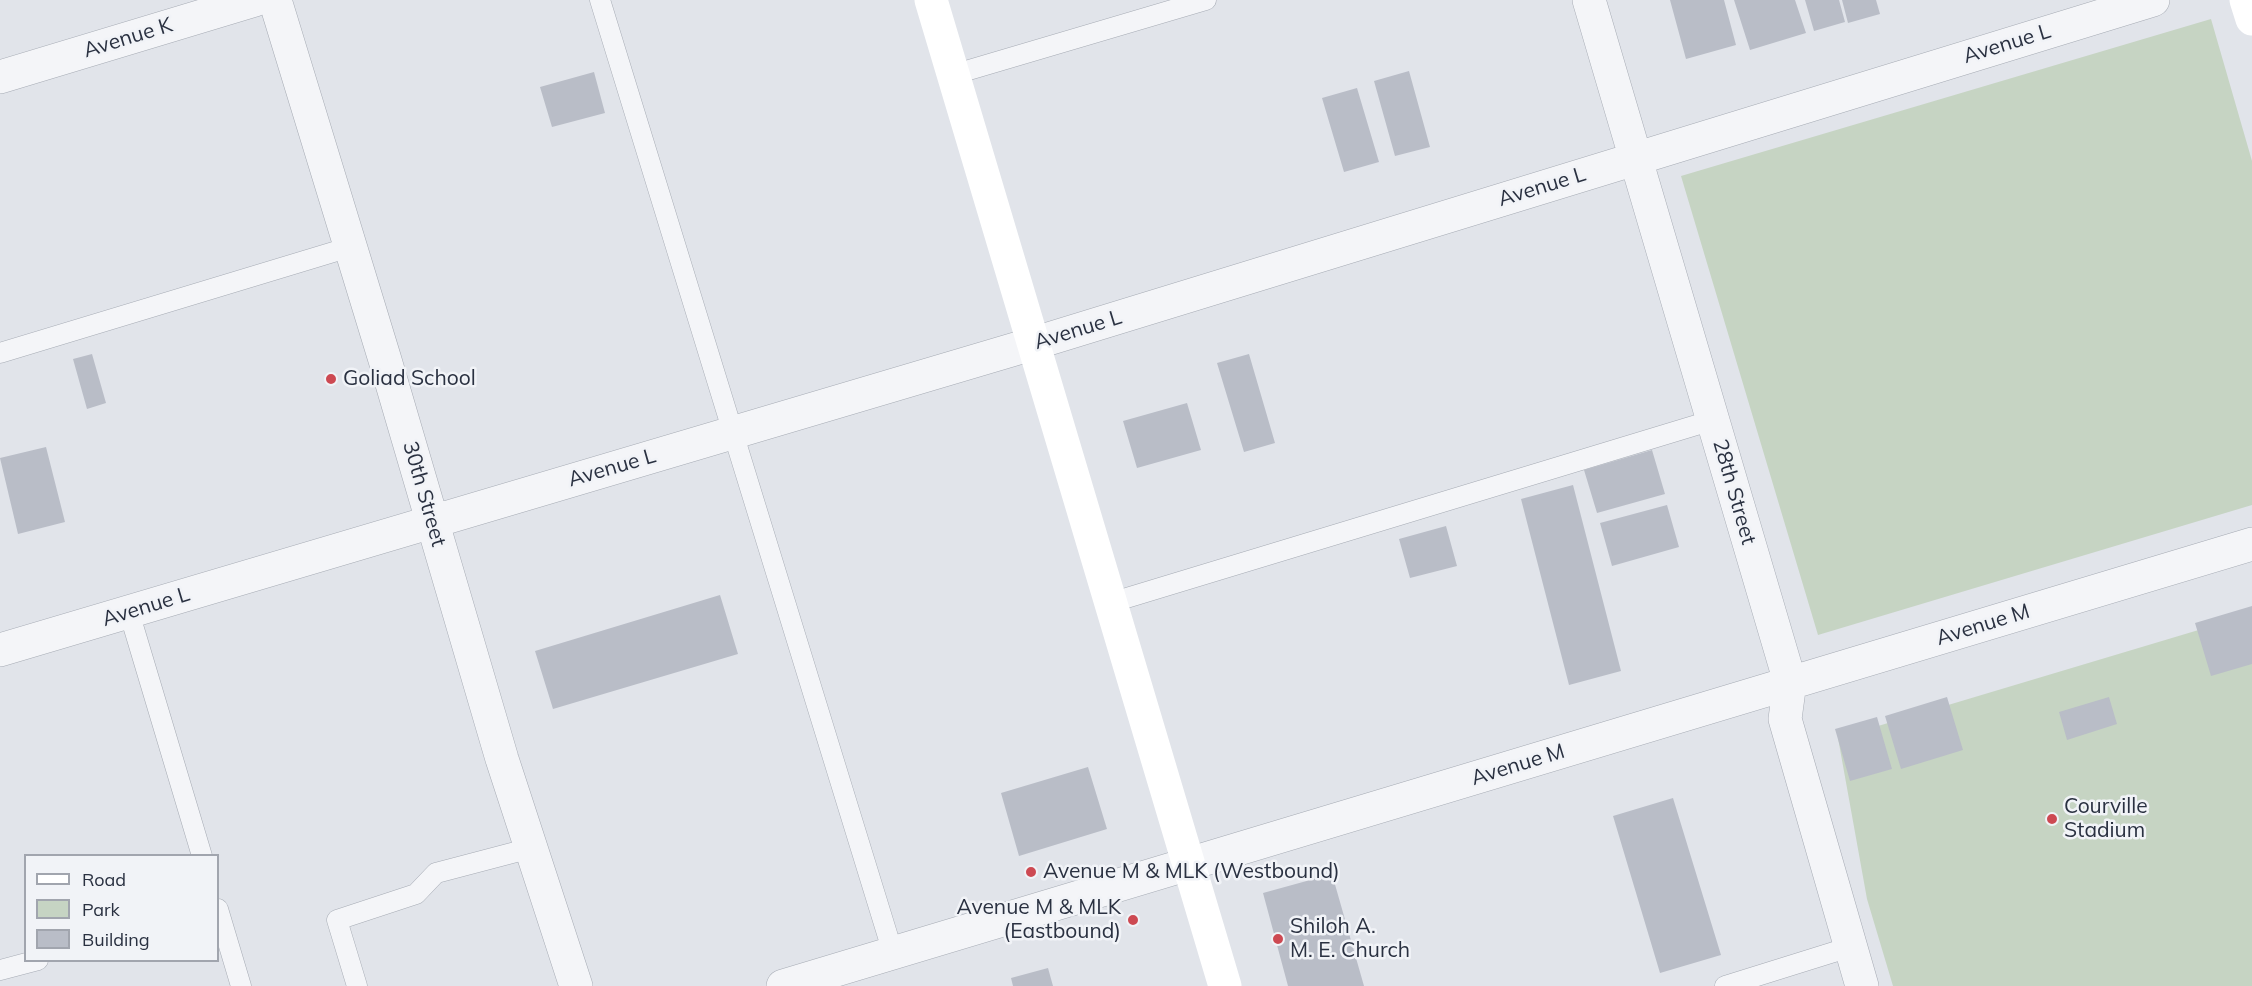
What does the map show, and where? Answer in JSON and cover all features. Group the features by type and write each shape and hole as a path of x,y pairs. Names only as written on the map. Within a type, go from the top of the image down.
{"main road":[{"path":"931,0 1225,986"},
{"path":"2246,0 2252,19"}],"street":[{"name":"Avenue K","path":"0,77 255,0"},
{"name":"30th Street","path":"275,0 502,759 576,986"},
{"name":"28th Street","path":"1589,0 1790,682 1785,719 1862,986"},
{"name":"Avenue L","path":"0,650 1032,344 2153,0"},
{"name":"Avenue M","path":"783,986 2252,544"}],"lane":[{"path":"600,0 893,953"},
{"path":"952,75 1206,0"},
{"path":"0,353 350,247"},
{"path":"1110,603 1713,420"},
{"path":"129,612 202,854"},
{"path":"357,986 337,920 416,894 436,873 531,848"},
{"path":"219,913 241,986"},
{"path":"1725,986 1850,947"},
{"path":"0,970 30,962"}],"green space":[{"path":"2211,19 2252,161 2252,505 1818,635 1681,176"},
{"name":"Courville Stadium","path":"2252,614 2252,986 1893,986 1867,899 1838,738"}],"building":[{"path":"1670,0 1724,0 1736,45 1686,59"},
{"path":"1734,0 1795,0 1806,33 1750,50"},
{"path":"1805,0 1839,0 1845,22 1814,31"},
{"path":"1842,0 1876,0 1880,14 1848,23"},
{"path":"1409,71 1430,147 1395,156 1374,81"},
{"path":"594,72 605,113 552,127 540,87"},
{"path":"1357,88 1379,162 1344,172 1322,98"},
{"path":"92,354 106,403 87,409 73,359"},
{"path":"1249,354 1275,443 1244,452 1217,363"},
{"path":"1187,403 1201,450 1137,468 1123,421"},
{"path":"46,447 65,522 18,534 0,458"},
{"path":"1652,450 1665,494 1597,513 1584,470"},
{"path":"1573,485 1621,671 1569,685 1521,499"},
{"path":"1667,505 1679,547 1612,566 1600,523"},
{"path":"1446,526 1457,566 1410,578 1399,539"},
{"path":"720,595 738,654 553,709 535,651"},
{"path":"2252,606 2252,664 2211,676 2195,623"},
{"path":"1947,697 1963,750 1901,769 1885,716"},
{"path":"2109,697 2117,724 2067,740 2059,712"},
{"path":"1877,717 1892,769 1850,781 1835,729"},
{"path":"1088,767 1107,829 1019,856 1001,793"},
{"path":"1673,798 1721,955 1660,973 1613,816"},
{"path":"1332,874 1364,986 1288,986 1263,893"},
{"path":"1048,968 1053,986 1013,986 1011,978"}],"place":[{"name":"Goliad School","path":"331,379"},
{"name":"Courville Stadium","path":"2052,819"},
{"name":"Avenue M & MLK (Westbound)","path":"1031,872"},
{"name":"Avenue M & MLK (Eastbound)","path":"1133,920"},
{"name":"Shiloh A. M. E. Church","path":"1278,939"}]}
